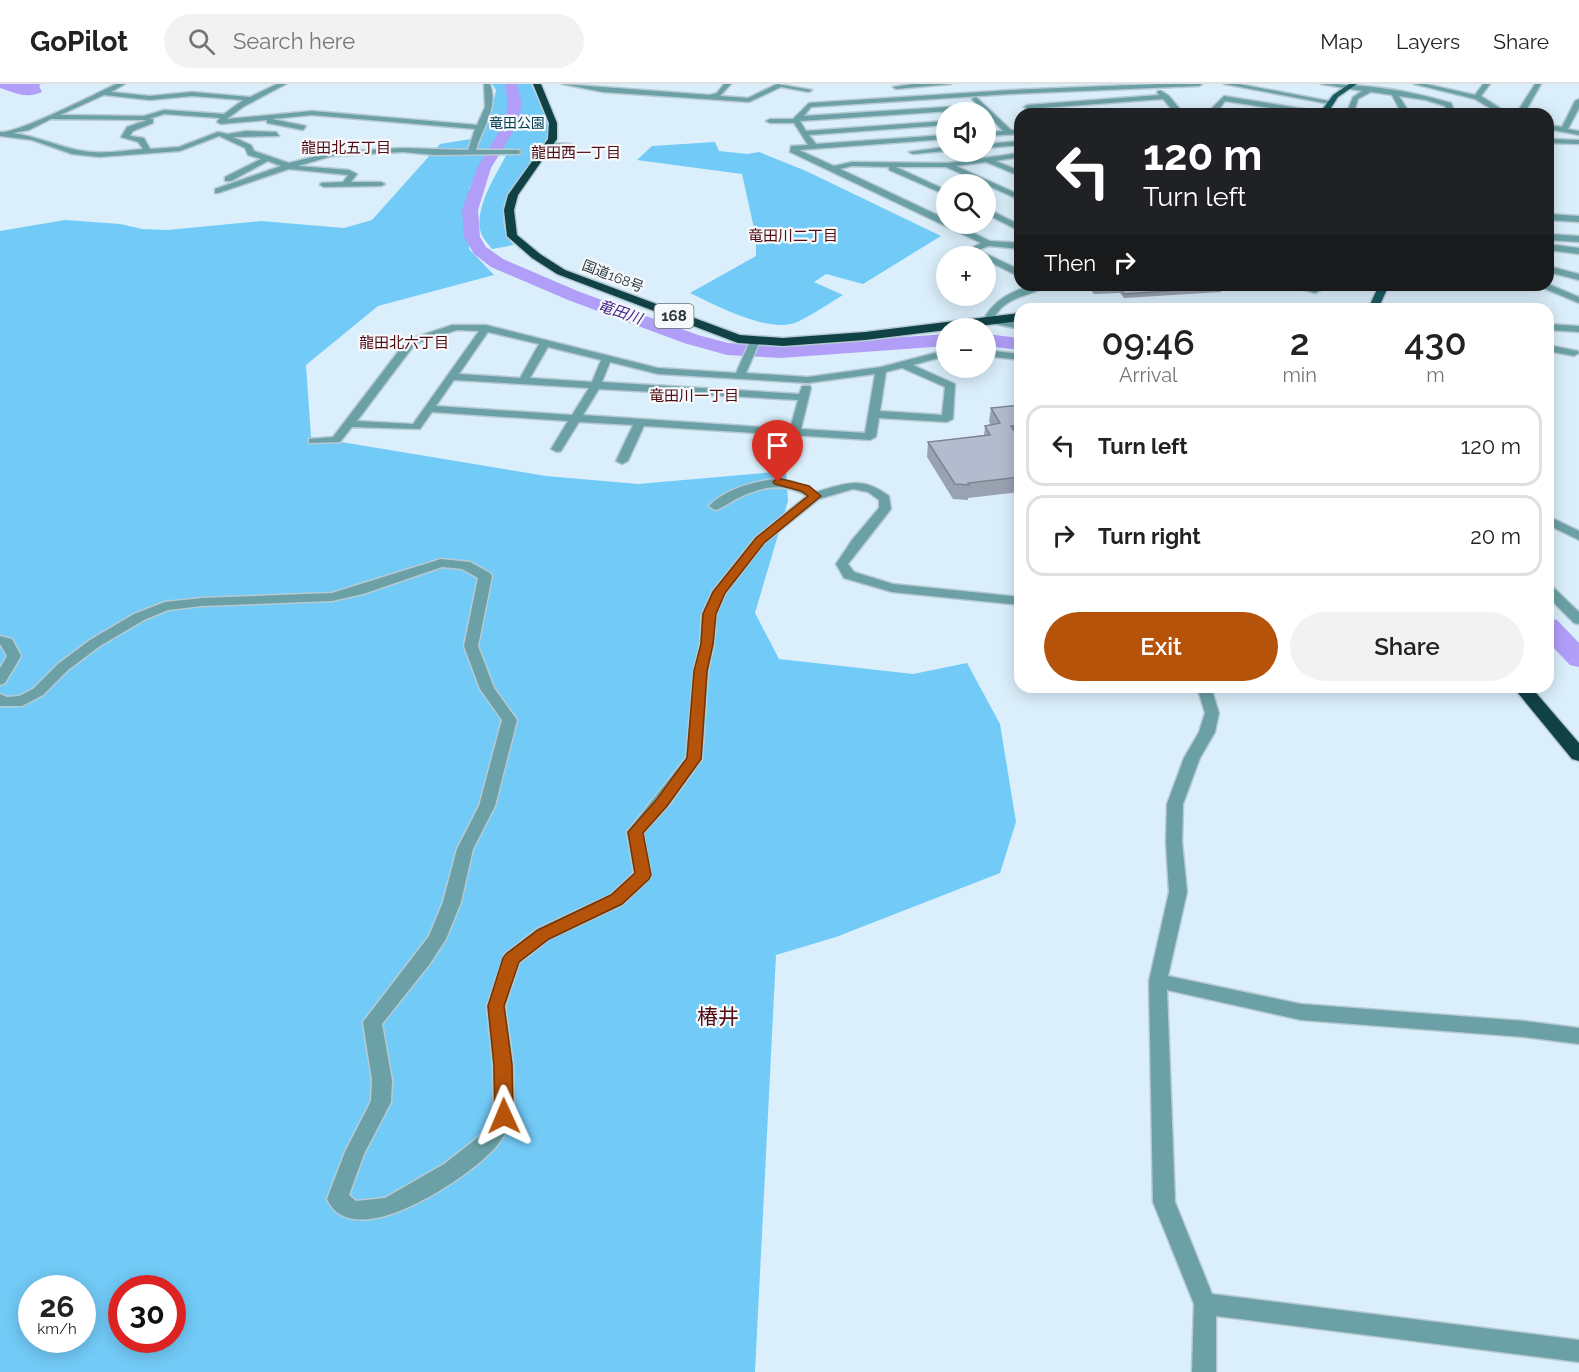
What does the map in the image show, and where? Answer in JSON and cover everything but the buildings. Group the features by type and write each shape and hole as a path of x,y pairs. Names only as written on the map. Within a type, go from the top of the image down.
{"highway":[{"path":"537,84 554,130 548,145"},
{"name":"国道168号","path":"548,145 513,195 509,210 512,236 561,272 720,334 753,344 865,336 936,327"},
{"name":"国道168号","path":"996,319 1014,317"},
{"path":"1527,693 1579,755"}],"main road":[{"path":"1326,108 1340,92 1352,85"}],"street":[{"path":"0,134 21,129 122,84"},
{"path":"218,134 224,119 250,99 283,84"},
{"path":"472,151 479,127 488,113 490,91 487,84"},
{"path":"565,84 603,90 749,100 780,85 812,90 783,96"},
{"path":"644,92 653,84"},
{"path":"709,98 719,94 728,84"},
{"path":"895,86 948,84"},
{"path":"1002,84 1028,107 1167,97"},
{"path":"796,120 809,105 1199,84"},
{"path":"1227,84 1330,102"},
{"path":"1324,84 1352,85 1395,95 1419,97 1442,102 1449,108"},
{"path":"1352,108 1355,98 1382,84"},
{"path":"1417,84 1435,85 1477,97 1495,108"},
{"path":"1477,97 1486,84"},
{"path":"1524,108 1538,84"},
{"path":"895,86 906,99"},
{"path":"1154,86 1175,108"},
{"path":"205,96 218,90 215,88"},
{"path":"105,93 158,99 186,94 250,99"},
{"path":"972,95 978,102"},
{"path":"1395,95 1403,108"},
{"path":"1217,108 1224,99 1283,108"},
{"path":"870,101 925,166"},
{"path":"1564,130 1579,101"},
{"path":"770,121 936,110"},
{"path":"48,117 145,118 164,112 224,119 274,121 303,128"},
{"path":"252,119 312,113 479,127"},
{"path":"145,118 150,122 130,129 126,137 141,140 147,150"},
{"path":"371,128 376,118"},
{"path":"996,119 1009,133"},
{"path":"796,120 813,146"},
{"path":"805,133 936,124"},
{"path":"1554,128 1579,133"},
{"path":"0,134 33,138 82,154 108,155 180,149 218,134 229,136 246,133 276,134"},
{"path":"996,134 1014,133"},
{"path":"229,136 248,147 251,153 301,172 313,169 349,172 353,174 346,184"},
{"path":"936,138 813,146 793,150 836,168 936,217"},
{"path":"1554,141 1579,142"},
{"path":"996,145 1014,144"},
{"path":"548,145 571,146"},
{"path":"218,191 248,179 332,154 403,150 435,153 518,152"},
{"path":"914,152 936,150"},
{"path":"996,159 1014,156"},
{"path":"222,181 268,158"},
{"path":"836,168 852,164 925,166 972,162"},
{"path":"993,162 1014,171"},
{"path":"887,165 936,188"},
{"path":"948,165 1014,195"},
{"path":"248,179 263,186"},
{"path":"324,185 381,184"},
{"path":"917,207 927,205"},
{"path":"996,217 1014,225"},
{"path":"1554,217 1579,219"},
{"path":"970,234 988,243 1014,245"},
{"path":"1554,237 1579,239"},
{"path":"981,246 988,243"},
{"path":"1554,248 1579,250"},
{"path":"996,262 1014,271"},
{"path":"1554,270 1579,277"},
{"path":"1554,290 1579,300"},
{"path":"989,318 993,308 1005,300 1028,291"},
{"path":"996,322 1014,325"},
{"path":"313,441 336,440 411,342 456,327 486,328 658,371 742,371 808,380 881,370 936,356"},
{"path":"1554,327 1579,329"},
{"path":"349,424 416,427 431,409 486,328"},
{"path":"523,381 545,343"},
{"path":"742,371 753,344"},
{"path":"1554,349 1574,353"},
{"path":"996,354 1014,356"},
{"path":"557,449 596,385 607,357"},
{"path":"874,414 947,419 951,386 903,364"},
{"path":"431,409 870,437 881,370"},
{"path":"452,377 803,398"},
{"path":"795,432 808,380"},
{"path":"622,461 640,422"},
{"path":"715,506 736,492 759,484 778,482 805,489 815,496"},
{"path":"0,699 4,702 22,701 38,692 63,667 95,643 139,617 165,606 202,602 332,597 358,591 441,563 465,565 485,576 471,646 487,689 510,720 487,806 465,849 452,902 437,939 423,960 372,1022 382,1080 381,1102 355,1152 337,1198 353,1211 388,1207 451,1171 488,1141 504,1116 503,1065 496,1006 512,958 543,934 616,900 643,875 635,832 662,802 694,759 701,671 707,644 709,614 719,592 760,540 815,496 853,485 872,489 885,499 885,509 856,543 842,564 849,575 892,588 1014,600"},
{"path":"1554,523 1579,536"},
{"path":"1554,596 1579,620"},
{"path":"0,640 7,642 14,656 0,680"},
{"path":"1204,1372 1205,1304 1164,1202 1158,981 1178,892 1174,842 1175,804 1192,758 1207,732 1212,713 1206,693"},
{"path":"1158,981 1301,1012 1524,1029 1579,1036"},
{"path":"1205,1304 1579,1351"}],"green space":[{"name":"竜田公園","path":"492,84 531,84 547,124 548,136 544,144 518,180 505,205 504,225 507,236 514,245 492,249 481,233 479,223 483,202 509,150 488,150 469,189 471,202 469,249 494,275 378,306 306,365 311,437 546,476 638,484 786,471 788,501 755,613 779,659 913,674 967,663 1000,724 1016,822 1000,873 836,937 776,955 755,1372 0,1372 0,231 65,220 168,230 261,221 344,228 372,220 440,144 477,138 492,110 496,90"},
{"path":"715,142 719,151 747,154 759,152 806,171 941,236 863,284 826,274 814,282 843,295 796,322 779,325 753,320 725,310 690,293 756,256 756,237 742,174 637,160 652,146"}],"shaded area":[{"path":"0,84 41,84 39,86 42,92 31,95 21,94 0,88"}],"waterway":[{"name":"竜田川","path":"511,84 515,105 510,125 484,168 470,210 472,237 480,250 497,263 574,296 691,339 727,349 781,352 936,341"},
{"name":"竜田川","path":"996,341 1014,343"},
{"name":"竜田川","path":"1554,632 1579,659"}],"district":[{"name":"龍田北五丁目","path":"346,148"},
{"name":"龍田西一丁目","path":"576,153"},
{"name":"竜田川二丁目","path":"793,236"},
{"name":"龍田北六丁目","path":"404,343"},
{"name":"竜田川一丁目","path":"694,396"},
{"name":"椿井","path":"718,1017"}],"route":[{"path":"504,1116 503,1065 496,1006 512,958 543,934 616,900 643,875 635,832 662,802 694,759 701,671 707,644 709,614 719,592 760,540 815,496 795,485 778,482"}]}
